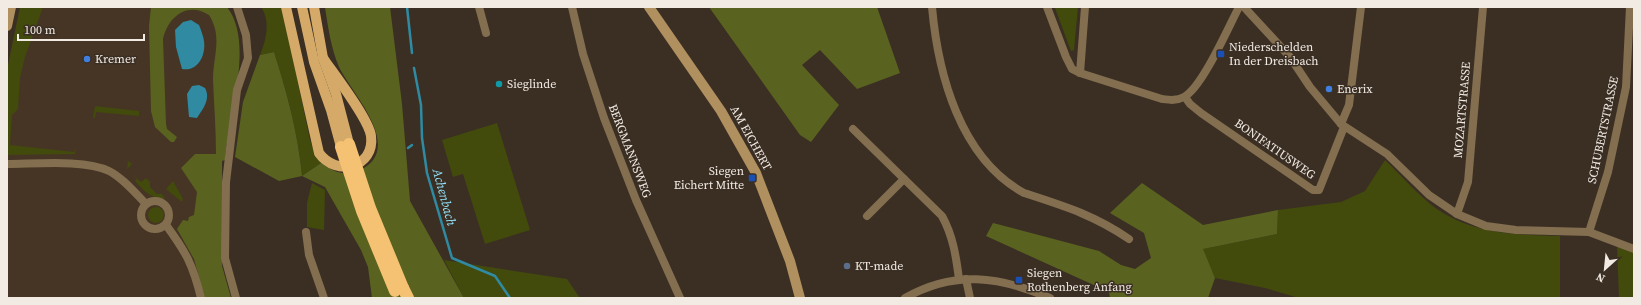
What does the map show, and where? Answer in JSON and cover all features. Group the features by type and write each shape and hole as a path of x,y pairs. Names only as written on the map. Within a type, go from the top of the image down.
{"highway":[{"path":"345,146 362,211 398,298"},
{"path":"345,146 408,298"}],"main road":[{"path":"286,7 319,153 328,163 334,166 348,167 361,161 366,156 369,150 371,136 357,109 323,58"},
{"path":"302,7 314,62 345,146"},
{"path":"314,7 323,58 336,94 345,146"}],"street":[{"path":"7,26 11,7"},
{"path":"236,298 226,258 226,182 238,90 248,58 246,35 237,7"},
{"path":"479,7 486,33"},
{"name":"BERGMANNSWEG","path":"572,7 583,54 604,118 636,200 680,298"},
{"name":"AM EICHERT","path":"649,7 717,106 756,173 790,261 800,298"},
{"path":"932,7 934,32 942,67 952,98 960,120 981,155 1016,189 1081,212 1108,225 1129,239"},
{"path":"1047,7 1072,69 1080,73 1162,99 1175,100 1185,97 1201,78 1239,7"},
{"path":"1080,73 1085,7"},
{"path":"1244,7 1290,57 1310,87 1343,125 1387,154 1429,195 1457,214 1486,226 1516,230 1589,232 1634,248"},
{"path":"1343,125 1349,105 1361,7"},
{"name":"MOZARTSTRASSE","path":"1457,214 1468,182 1483,7"},
{"name":"SCHUBERTSTRASSE","path":"1589,232 1608,172 1626,88 1630,7"},
{"name":"BONIFATIUSWEG","path":"1185,97 1190,104 1201,113 1313,190 1319,190 1343,125"},
{"path":"853,129 942,216 955,250 962,279 970,298"},
{"path":"7,164 68,164 101,168 114,174 146,204"},
{"path":"867,216 904,179"},
{"path":"156,201 164,204 170,216 166,225 158,229 146,226 141,218 141,213 146,204 156,201"},
{"path":"166,225 184,249 193,268 201,298"},
{"path":"306,232 309,256 324,298"},
{"path":"905,298 933,284 962,279 994,280 1050,298"}],"shaded area":[{"path":"20,7 218,7 222,161 222,266 231,298 7,298 7,70"}],"green space":[{"path":"20,7 43,7 25,57 20,78 18,109 12,115 10,145 74,152 76,146 75,154 7,155 7,70"},
{"path":"151,7 227,7 235,22 239,40 238,81 225,160 222,161 222,266 231,298 205,298 194,259 177,229 183,220 188,221 189,217 194,215 197,192 181,168 195,154 216,154 213,71 216,31 209,15 201,11 193,10 186,11 174,18 166,31 163,39 166,124 167,129 177,137 174,142 171,142 155,127 151,111 149,26"},
{"path":"261,7 282,7 310,140 321,163 302,176 298,144 291,113 274,52 260,55 266,37 267,25 266,18"},
{"path":"325,7 390,7 402,104 410,201 464,298 372,298 368,267 361,250 325,187 302,176 321,163 339,172 353,173 372,162 378,150 377,136 372,121 336,60 330,37"},
{"path":"709,7 877,7 900,73 857,89 820,50 802,65 839,105 811,142 800,135"},
{"path":"1078,7 1074,50 1071,51 1055,8"},
{"path":"274,52 298,144 302,176 279,181 235,157 243,102 260,55"},
{"path":"95,106 139,111 139,116 96,112 95,118 93,118"},
{"path":"497,123 530,230 485,244 463,174 453,177 442,140"},
{"path":"1385,160 1427,202 1448,216 1463,223 1479,228 1511,234 1560,236 1560,298 1299,298 1265,288 1215,278 1202,249 1277,234 1278,210 1341,202 1365,191"},
{"path":"128,161 132,164 127,169"},
{"path":"127,169 141,182 146,178 150,182 150,187 157,194 162,194 165,199 152,196 145,191 135,181 137,179"},
{"path":"173,181 183,199 182,202 166,189"},
{"path":"312,183 325,190 324,230 307,227 307,203"},
{"path":"1142,183 1203,225 1278,210 1277,234 1203,249 1215,278 1208,298 1110,298 1109,292 986,236 993,223 1099,251 1121,265 1135,269 1151,258 1144,233 1110,213"},
{"path":"156,207 162,209 164,215 162,221 156,223 150,221 148,215 150,209"},
{"path":"1617,246 1634,252 1634,298 1619,298"},
{"path":"444,260 567,279 580,298 464,298"}],"water":[{"path":"191,20 199,25 203,35 204,52 197,65 192,68 182,69 176,47 175,30 183,22"},
{"path":"199,85 205,88 207,92 207,100 197,118 189,117 187,94 192,86"}],"waterway":[{"name":"Achenbach","path":"407,7 412,53"},
{"name":"Achenbach","path":"414,68 421,105 422,138 427,173 452,258 495,276 510,298"},
{"path":"408,148 412,145"}],"place":[{"name":"Niederschelden In der Dreisbach","path":"1221,54"},
{"name":"Kremer","path":"87,59"},
{"name":"Sieglinde","path":"499,84"},
{"name":"Enerix","path":"1329,89"},
{"name":"Siegen Eichert Mitte","path":"752,178"},
{"name":"KT-made","path":"847,266"},
{"name":"Siegen Rothenberg Anfang","path":"1019,280"}]}
